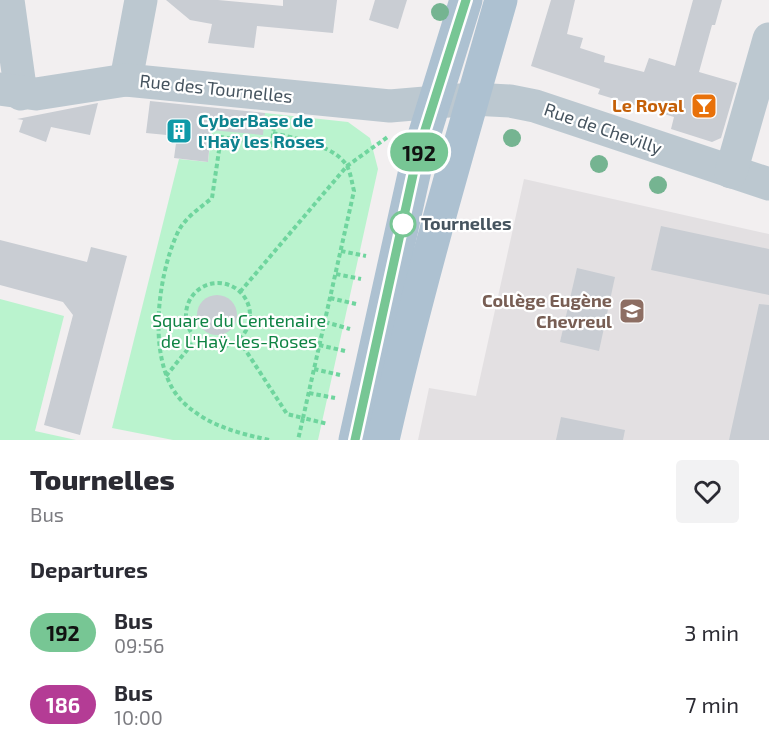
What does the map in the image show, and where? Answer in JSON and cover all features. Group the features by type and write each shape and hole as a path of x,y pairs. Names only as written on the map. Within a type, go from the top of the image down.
{"main road":[{"path":"356,440 418,152 466,0"},
{"path":"383,440 449,173 501,0"}],"street":[{"path":"8,0 11,91"},
{"path":"126,80 141,0"},
{"path":"731,172 769,39"},
{"name":"Rue des Tournelles","path":"11,91 126,80 390,105 434,104"},
{"name":"Rue de Chevilly","path":"434,104 472,99 510,101 535,106 769,184"}],"path":[{"path":"269,440 232,432 207,420 185,404 165,376 160,341 162,287 177,233 188,217 212,198 221,137 272,145 274,122"},
{"path":"273,133 312,143 335,155 347,166 354,191 298,440"},
{"path":"240,292 347,166 388,137"},
{"path":"340,250 366,256"},
{"path":"336,274 361,279"},
{"path":"212,284 232,286 240,292 247,300 250,321 239,340 222,347 204,344 196,339 186,322 189,302 194,293 212,284"},
{"path":"330,298 356,304"},
{"path":"325,322 351,329"},
{"path":"165,376 196,339"},
{"path":"239,340 287,414 321,423"},
{"path":"319,345 336,349"},
{"path":"314,369 331,373"},
{"path":"309,393 327,396"}],"shaded area":[{"name":"Collège Eugène Chevreul","path":"524,179 769,234 769,440 418,440 429,388 476,396"}],"green space":[{"name":"Square du Centenaire de L'Haÿ-les-Roses","path":"265,113 348,122 370,138 378,169 318,440 173,440 112,428 179,159 208,162 212,129"},
{"path":"0,299 64,316 35,431 76,440 0,440"}],"building":[{"path":"166,0 218,0 283,6 283,0 337,0 333,33 257,26 254,48 208,43 212,24 190,20"},
{"path":"375,0 407,0 398,29 369,20"},
{"path":"551,0 575,0 567,34 583,38 580,48 605,56 604,62 644,72 649,58 675,66 693,0 722,0 715,25 712,25 699,72 737,83 721,138 712,142 671,129 674,117 598,94 600,89 531,66"},
{"name":"CyberBase de l'Haÿ les Roses","path":"150,101 265,113 263,135 211,130 208,162 174,158 177,136 146,133"},
{"path":"98,103 90,135 51,127 46,142 19,132 23,120 17,119"},
{"path":"661,226 769,249 769,295 651,270"},
{"path":"0,240 87,262 91,247 127,256 80,435 44,425 73,315 63,302 0,285"},
{"path":"577,268 615,277 599,351 560,342"},
{"path":"217,295 225,296 231,301 236,307 236,323 231,329 225,334 217,335 209,334 203,329 198,323 197,315 198,307 203,301 209,296"},
{"path":"759,304 769,305 769,440 729,440"},
{"path":"561,417 625,430 623,440 556,440"}],"bus line":[{"name":"192","path":"355,440 418,152 450,57 466,0"}],"place":[{"name":"Le Royal","path":"704,106"},
{"name":"CyberBase de l'Haÿ les Roses","path":"179,131"},
{"name":"Tournelles","path":"403,224"},
{"name":"Collège Eugène Chevreul","path":"632,311"}]}
